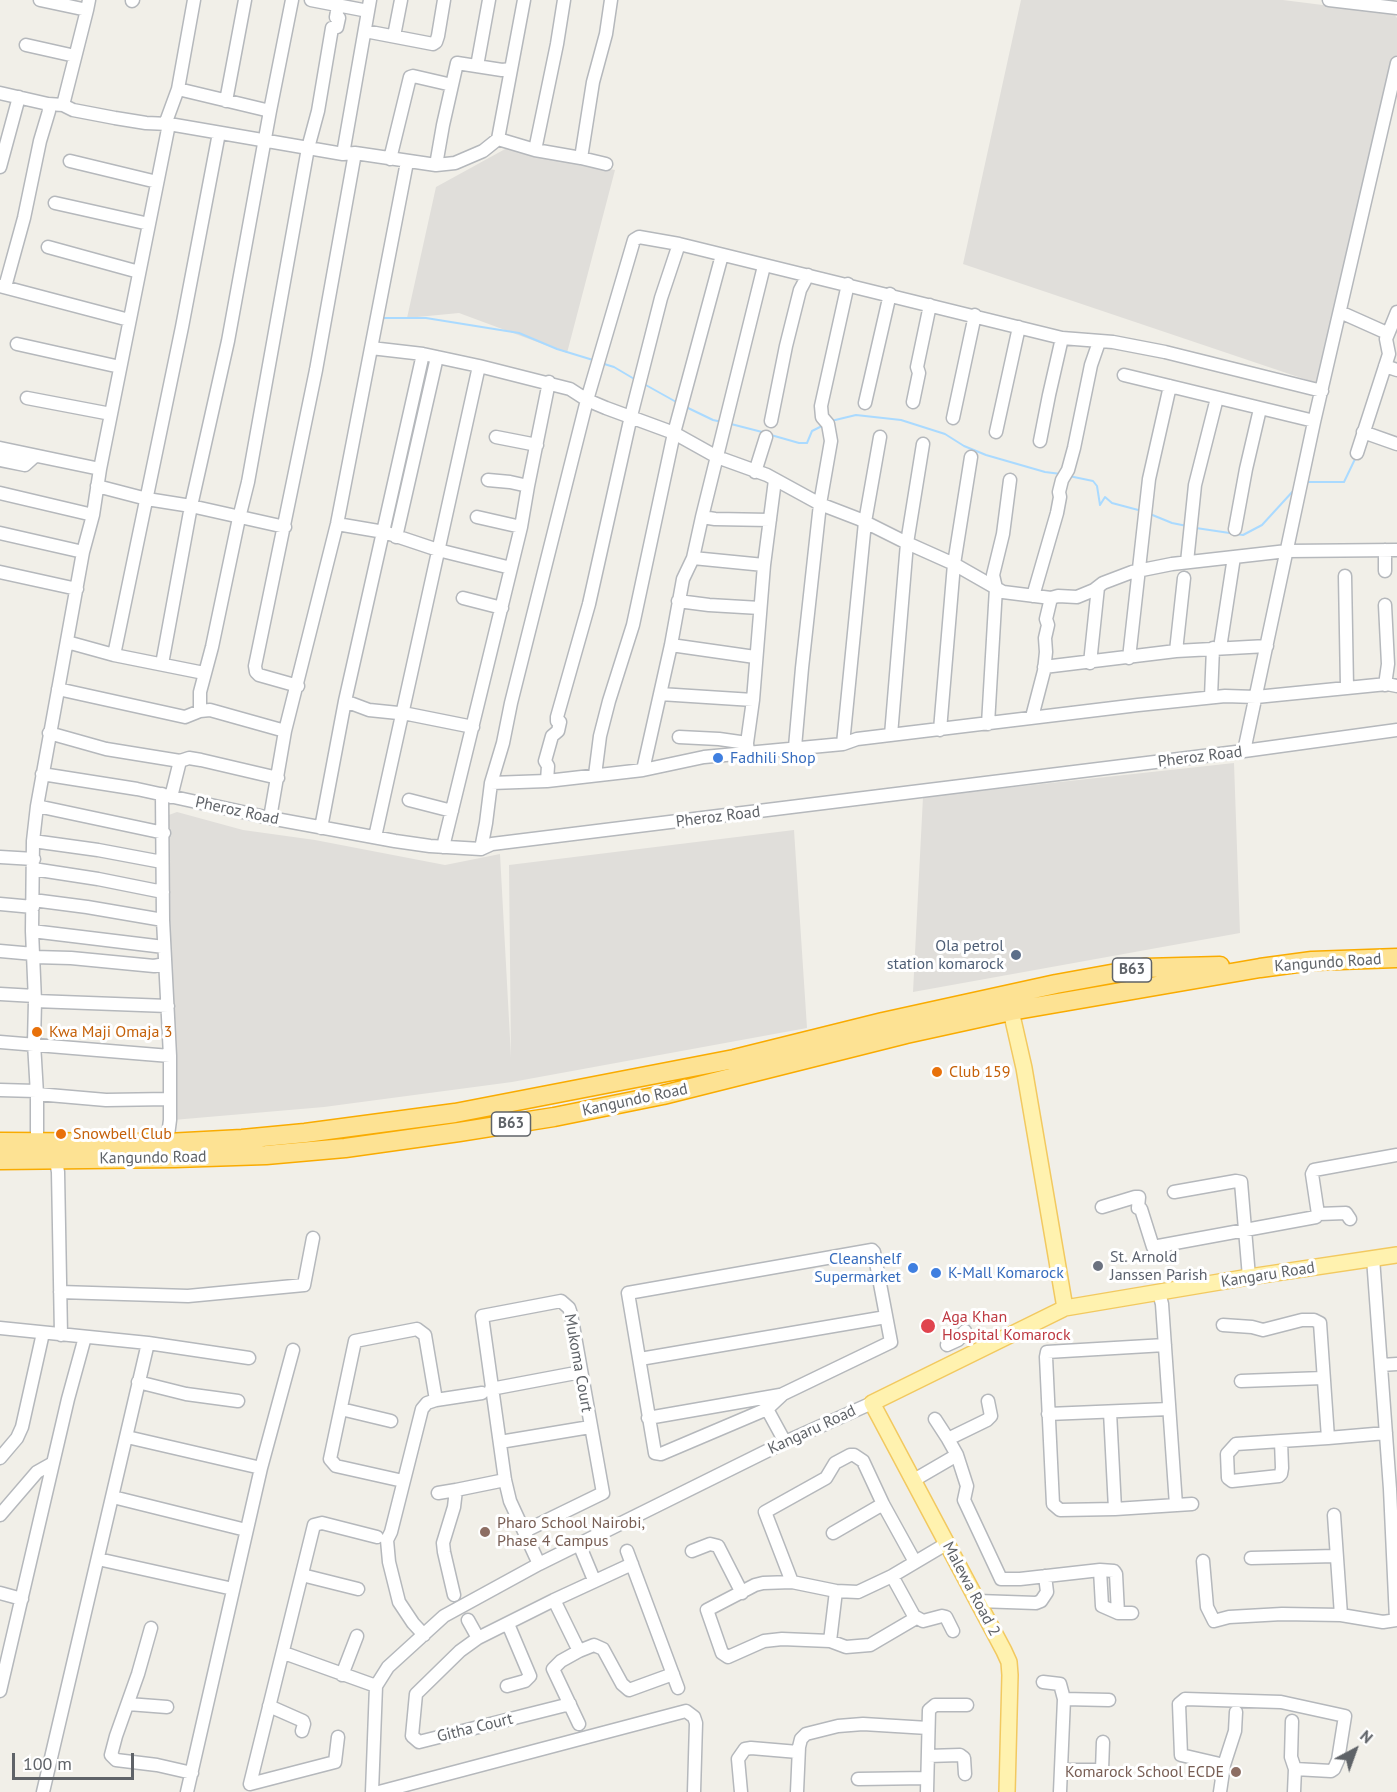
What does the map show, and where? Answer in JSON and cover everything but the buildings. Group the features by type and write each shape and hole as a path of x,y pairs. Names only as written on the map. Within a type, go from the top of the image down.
{"highway":[{"name":"Kangundo Road","path":"0,1160 175,1158 317,1151 501,1125 663,1095 897,1036 1011,1011 1260,968 1312,962 1397,958"},
{"name":"Kangundo Road","path":"0,1142 167,1143 305,1133 455,1113 712,1063 1021,992 1144,968 1229,966 1260,968"}],"main road":[{"path":"1011,1011 1024,1068 1065,1308"},
{"name":"Kangaru Road","path":"872,1403 1065,1308 1397,1255"},
{"name":"Malewa Road 2","path":"872,1403 1009,1662 1007,1792"}],"street":[{"path":"40,0 88,5 63,105"},
{"path":"37,1144 32,931 33,841 37,806 83,552 93,515 100,469 169,124 167,119 177,89 194,0"},
{"path":"226,100 245,0"},
{"path":"162,664 192,506 228,341 292,0"},
{"path":"298,686 260,675 255,670 316,370 369,5 338,6 311,0"},
{"path":"394,36 401,0"},
{"path":"365,31 433,44 436,42 444,0"},
{"path":"477,66 489,0"},
{"path":"0,93 115,118 169,124 308,148 436,165 454,163 471,157 498,139 524,0"},
{"path":"535,150 564,0"},
{"path":"581,158 593,82 606,34 611,0"},
{"path":"1329,0 1397,8"},
{"path":"200,711 200,692 212,648 238,518 248,482 308,148 318,111 332,28 337,27 339,18 336,17 338,6"},
{"path":"26,45 75,56"},
{"path":"436,165 457,63 502,70 511,69"},
{"path":"1244,751 1314,421 1397,63"},
{"path":"390,159 410,77 452,85"},
{"path":"177,89 270,111"},
{"path":"0,167 19,96"},
{"path":"48,104 49,111 40,141 24,218 2,287 129,320"},
{"path":"114,655 219,133"},
{"path":"498,139 535,150 606,164"},
{"path":"69,161 157,182"},
{"path":"270,818 285,731 337,524 407,162"},
{"path":"55,203 149,224"},
{"path":"481,849 491,783 587,400 634,240 643,237 680,244 1062,338 1113,342 1164,352 1322,391"},
{"path":"547,781 548,766 545,761 552,736 558,731 560,722 557,721 557,717 589,604 631,416 661,298 680,244"},
{"path":"48,247 139,272"},
{"path":"595,775 600,736 633,625 674,433 722,255"},
{"path":"643,770 683,579 693,558 708,501 764,266"},
{"path":"771,421 800,290 808,275"},
{"path":"795,747 820,504 831,441 827,422 822,417 821,406 848,284"},
{"path":"865,403 890,294"},
{"path":"913,402 919,373 917,367 930,305"},
{"path":"1340,312 1387,333"},
{"path":"1357,453 1363,432 1391,368 1386,339 1397,312"},
{"path":"953,418 975,315"},
{"path":"996,432 1019,327"},
{"path":"1040,441 1062,338"},
{"path":"1033,596 1057,513 1059,492 1091,365 1099,342"},
{"path":"16,344 120,367"},
{"path":"371,348 423,354 549,382 570,389 587,400 674,433 717,457 755,471 820,504 865,522 954,564 1004,592 1052,598 1077,597 1103,583 1139,570 1187,562 1287,552 1391,550 1385,571"},
{"path":"390,535 423,354"},
{"path":"321,828 345,702 437,357"},
{"path":"375,837 479,366"},
{"path":"1124,375 1314,421"},
{"path":"443,847 512,568 549,382"},
{"path":"1129,657 1149,479 1170,386"},
{"path":"27,398 111,414"},
{"path":"1187,562 1195,485 1217,398"},
{"path":"1235,529 1260,409"},
{"path":"1363,432 1397,444"},
{"path":"496,437 537,445"},
{"path":"755,471 766,437"},
{"path":"843,744 865,522 880,437"},
{"path":"891,735 907,543 923,444"},
{"path":"0,448 100,469"},
{"path":"0,460 25,465 35,456"},
{"path":"940,729 954,564 971,457"},
{"path":"488,480 528,486"},
{"path":"748,748 764,565 775,480"},
{"path":"988,724 996,588 993,574 1003,534 1010,480"},
{"path":"97,486 147,499 192,506 285,527"},
{"path":"0,493 93,515"},
{"path":"477,517 521,527"},
{"path":"702,517 770,520"},
{"path":"337,524 390,535 438,550 512,568"},
{"path":"0,533 83,552"},
{"path":"1211,697 1217,648 1234,557"},
{"path":"693,558 764,565"},
{"path":"0,572 78,589"},
{"path":"1344,576 1347,687"},
{"path":"1176,651 1184,579"},
{"path":"1090,663 1098,587"},
{"path":"463,598 502,608"},
{"path":"1032,717 1044,668 1048,625 1046,619 1052,598"},
{"path":"678,602 760,608"},
{"path":"491,783 547,781 643,770 748,748 843,744 857,739 1211,697 1256,697 1347,687 1391,685 1385,605"},
{"path":"67,642 114,655 204,673"},
{"path":"671,645 755,657"},
{"path":"1044,668 1176,651 1267,646"},
{"path":"58,689 185,717 210,710 285,731"},
{"path":"660,694 753,700"},
{"path":"345,702 369,710 473,727"},
{"name":"Pheroz Road","path":"42,774 166,795 321,828 443,847 481,849 492,844 1397,730"},
{"path":"50,733 106,749 180,761 189,758 201,760 278,778"},
{"path":"680,737 719,739 748,748"},
{"path":"167,1143 170,1120 170,1056 162,862 166,795 180,761"},
{"path":"409,800 452,811"},
{"path":"37,806 164,833"},
{"path":"33,841 162,862"},
{"path":"0,857 163,892"},
{"path":"0,904 33,903 87,907 163,920"},
{"path":"32,931 164,947"},
{"path":"0,951 154,966 165,964"},
{"path":"0,994 168,1006"},
{"path":"0,1042 170,1056"},
{"path":"0,1090 106,1100 169,1099"},
{"path":"1318,1214 1312,1174 1314,1170 1397,1155"},
{"path":"56,1161 61,1335"},
{"path":"1174,1192 1241,1182 1249,1277"},
{"path":"1102,1207 1139,1197 1138,1208 1141,1209 1153,1247 1315,1217 1318,1214 1346,1213 1350,1219"},
{"path":"60,1292 188,1296 304,1285 313,1238"},
{"path":"872,1250 886,1317 891,1342 660,1455 655,1452 628,1293 872,1250"},
{"path":"1203,1561 1207,1607 1214,1620 1240,1616 1341,1615 1369,1621 1397,1620 1394,1489 1386,1433 1373,1258"},
{"path":"1159,1293 1162,1305 1176,1505"},
{"name":"Mukoma Court","path":"487,1391 482,1317 552,1302 561,1301 566,1304 571,1314 603,1493 525,1531"},
{"path":"639,1359 886,1317"},
{"path":"1223,1325 1263,1330 1302,1320 1320,1323 1328,1438"},
{"path":"0,1328 148,1343 249,1358"},
{"path":"403,1480 336,1466 330,1459 355,1341 417,1329 425,1335 436,1400"},
{"path":"947,1345 958,1340 965,1331"},
{"path":"0,1458 17,1438 22,1427 43,1333"},
{"path":"0,1691 68,1399 85,1337"},
{"path":"43,1792 148,1343"},
{"path":"1165,1345 1047,1352 1053,1504 1060,1510 1192,1504"},
{"path":"187,1792 246,1530 293,1350"},
{"path":"1381,1365 1397,1364"},
{"path":"424,1635 399,1602 387,1550 387,1540 392,1532 422,1409 427,1403 436,1400 581,1372"},
{"path":"1241,1381 1323,1378"},
{"path":"138,1382 186,1394 238,1401"},
{"path":"487,1391 500,1442 510,1501 539,1564"},
{"path":"948,1438 987,1420 991,1416 988,1401"},
{"name":"Kangaru Road","path":"376,1686 388,1667 444,1616 579,1544 785,1442 872,1403"},
{"path":"648,1418 766,1404"},
{"path":"766,1404 785,1442"},
{"path":"341,1409 391,1421"},
{"path":"1048,1414 1169,1409"},
{"path":"1110,1412 1115,1509"},
{"path":"935,1419 957,1455 967,1486 964,1500 1001,1579 1100,1570 1101,1603 1104,1608 1118,1612 1132,1612"},
{"path":"500,1442 590,1427"},
{"path":"1281,1441 1282,1468 1279,1476 1232,1481 1228,1478 1227,1454 1236,1444 1386,1433"},
{"path":"127,1437 261,1468"},
{"path":"792,1582 766,1518 766,1509 826,1478 835,1463 854,1455 863,1461 883,1504 915,1562"},
{"path":"914,1480 957,1455"},
{"path":"0,1515 37,1472 53,1463"},
{"path":"438,1493 505,1480"},
{"path":"454,1595 444,1543 454,1508 456,1490"},
{"path":"112,1497 246,1530"},
{"path":"833,1533 883,1504"},
{"path":"1334,1515 1341,1615"},
{"path":"339,1737 335,1762 250,1784 314,1525 322,1523 377,1537"},
{"path":"579,1544 594,1580"},
{"path":"692,1551 710,1544 718,1546 742,1593"},
{"path":"946,1544 892,1576 858,1592 836,1591 792,1582 763,1583 707,1611 724,1656 734,1656 764,1641 782,1639 830,1641 846,1647 870,1645 916,1618 921,1618 923,1621 946,1617 953,1631"},
{"path":"627,1551 678,1688"},
{"path":"1251,1558 1336,1556"},
{"path":"98,1558 233,1589"},
{"name":"Githa Court","path":"570,1704 419,1742 412,1736 416,1694 460,1652 478,1638 594,1580 632,1564"},
{"path":"302,1575 358,1589"},
{"path":"892,1576 916,1618"},
{"path":"978,1601 1036,1603 1041,1601 1047,1592 1045,1576"},
{"path":"830,1641 836,1591"},
{"path":"0,1593 22,1599"},
{"path":"554,1600 579,1651"},
{"path":"468,1620 478,1638"},
{"path":"507,1686 525,1681 531,1676 508,1624"},
{"path":"151,1628 111,1755 116,1760 157,1765 192,1773"},
{"path":"342,1675 357,1636"},
{"path":"579,1724 553,1669 561,1661 579,1651 594,1645 603,1649 622,1684 629,1689 672,1674"},
{"path":"284,1653 376,1686 379,1791 686,1711 694,1717 696,1723 694,1792"},
{"path":"1043,1682 1060,1684 1064,1699 1060,1792"},
{"path":"1064,1699 1109,1700"},
{"path":"1224,1765 1181,1755 1179,1704 1185,1699 1281,1702 1345,1716 1338,1760 1334,1769 1331,1771 1295,1769"},
{"path":"128,1704 167,1707"},
{"path":"927,1792 930,1710 932,1706 967,1705"},
{"path":"269,1706 303,1721 302,1731"},
{"path":"1220,1792 1224,1765 1235,1731 1236,1712"},
{"path":"1292,1721 1291,1756 1295,1769 1294,1792"},
{"path":"797,1792 798,1752 801,1739 806,1734 838,1725 863,1724 928,1728"},
{"path":"1061,1770 1102,1770 1103,1742"},
{"path":"741,1792 738,1759 745,1749 798,1752"},
{"path":"928,1756 960,1755 963,1758 965,1774"},
{"path":"858,1779 927,1778"}],"shaded area":[{"path":"1021,0 1283,0 1394,14 1397,18 1397,54 1319,384 963,264"},
{"path":"507,148 615,170 567,353 459,313 407,318 436,187"},
{"path":"1234,763 1240,933 913,992 923,797"},
{"path":"177,812 243,830 315,840 445,865 500,854 511,1057 509,865 794,830 807,1028 512,1082 324,1107 173,1120 166,816"}],"waterway":[{"path":"380,318 426,318 519,333 557,349 593,360"},
{"path":"601,363 614,367 636,380"},
{"path":"644,384 678,403"},
{"path":"686,407 722,422"},
{"path":"831,421 856,415 901,420 945,434 964,446 986,455 1045,472 1061,474"},
{"path":"731,424 766,433"},
{"path":"771,435 807,443 812,431 824,425"},
{"path":"1306,482 1344,482 1356,457"},
{"path":"1069,476 1093,481 1097,486 1100,505 1105,497 1112,503 1142,511"},
{"path":"1196,528 1243,535 1262,525 1294,490"},
{"path":"1150,514 1187,526"}],"place":[{"name":"Fadhili Shop","path":"718,758"},
{"name":"Ola petrol station komarock","path":"1016,955"},
{"name":"Kwa Maji Omaja 3","path":"37,1032"},
{"name":"Club 159","path":"937,1072"},
{"name":"Snowbell Club","path":"61,1134"},
{"name":"St. Arnold Janssen Parish","path":"1098,1266"},
{"name":"Cleanshelf Supermarket","path":"913,1268"},
{"name":"K-Mall Komarock","path":"936,1273"},
{"name":"Aga Khan Hospital Komarock","path":"928,1326"},
{"name":"Pharo School Nairobi, Phase 4 Campus","path":"485,1532"},
{"name":"Komarock School ECDE","path":"1236,1772"}]}
